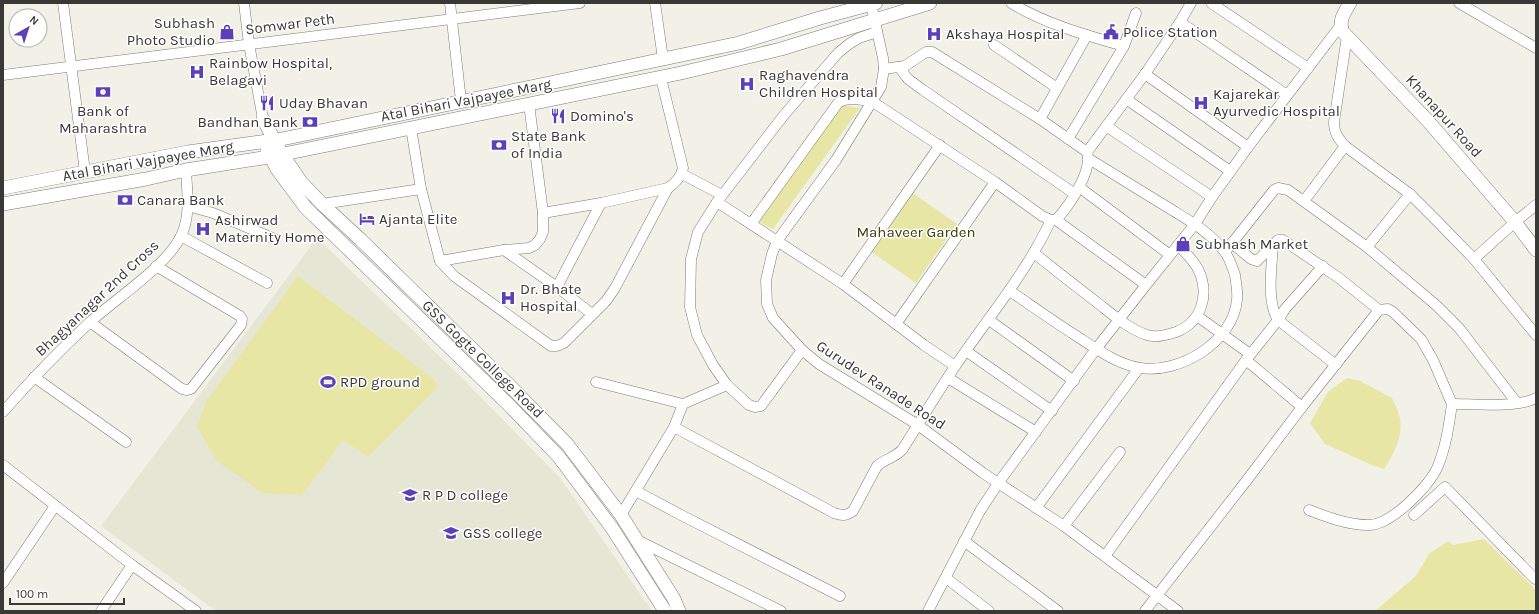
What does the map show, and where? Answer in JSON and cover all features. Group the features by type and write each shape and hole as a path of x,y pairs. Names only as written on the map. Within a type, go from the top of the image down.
{"main road":[{"name":"Atal Bihari Vajpayee Marg","path":"3,204 276,155 660,78 781,49 930,3"},
{"path":"1344,31 1342,16 1350,3"},
{"name":"Atal Bihari Vajpayee Marg","path":"3,188 188,152 269,141 461,102 739,43 820,18 873,4"},
{"name":"Khanapur Road","path":"1344,31 1428,121 1515,222 1536,250"},
{"path":"263,119 269,141 276,155 301,182 557,432 621,515 674,599 679,611"},
{"name":"GSS Gogte College Road","path":"276,155 306,208 508,404 559,457 612,528 665,611"}],"street":[{"path":"63,3 85,172"},
{"path":"244,3 249,44 263,119"},
{"path":"450,3 461,102"},
{"name":"Somwar Peth","path":"3,75 580,3"},
{"path":"655,3 663,59"},
{"path":"1011,3 1035,17 1124,46"},
{"path":"674,427 834,513 842,516 848,515 853,511 877,466 897,455 918,425 955,366 1010,291 1053,220 1077,190 1088,155 1106,126 1180,22 1191,3"},
{"path":"1211,3 1308,68"},
{"path":"1459,3 1536,48"},
{"name":"Gurudev Ranade Road","path":"873,4 884,69 881,87 836,160 777,241 772,254 766,280 767,304 773,318 802,350 819,364 918,425 983,473 1064,526 1106,556 1178,611"},
{"path":"1068,139 1124,46 1136,13"},
{"path":"1180,22 1287,95"},
{"path":"928,611 980,511 998,482 1052,411 1096,349 1170,255 1179,246 1230,171 1287,95 1308,68 1344,31"},
{"path":"1344,31 1334,122 1334,130 1337,136 1345,146 1410,194 1474,259 1536,335"},
{"path":"802,350 761,406 755,407 749,405 727,385 713,365 697,335 690,307 690,259 698,232 719,198 784,115 838,53 859,38 877,32"},
{"path":"1040,120 1087,35"},
{"path":"994,45 1057,88"},
{"path":"884,69 899,67 914,61 926,52 932,52 1040,120 1088,155 1195,224 1211,236 1225,252 1232,263 1236,281 1237,300 1232,317 1222,333 1208,348 1180,364 1160,368 1138,368 1120,362 1096,349 1010,291"},
{"path":"899,67 908,78 923,90 1077,190 1170,255"},
{"path":"1144,74 1248,146"},
{"path":"411,128 421,189 440,261 454,276 551,346 557,346 564,343 606,301 615,288 668,188 682,174 684,168 660,78"},
{"path":"751,224 838,103 849,99 873,102 995,182 1042,216 1053,220 1146,285"},
{"path":"1126,99 1230,171"},
{"path":"440,261 504,250 529,248 535,245 540,239 543,232 543,213 529,104"},
{"path":"1106,126 1212,197"},
{"path":"843,284 940,145"},
{"path":"1304,201 1345,146"},
{"name":"Bhagyanagar 2nd Cross","path":"3,412 34,377 90,322 156,266 169,253 181,236 185,225 188,206 186,170"},
{"path":"682,174 719,198 751,224 843,284 924,345 955,366"},
{"path":"896,324 995,182"},
{"path":"543,213 600,203 668,188"},
{"path":"1225,252 1274,190 1278,188 1288,190 1367,247 1419,290 1448,317 1483,358 1517,403"},
{"path":"322,204 421,189"},
{"path":"1367,247 1410,194"},
{"path":"557,287 600,203"},
{"path":"1474,259 1536,205"},
{"path":"188,206 213,213 275,239"},
{"path":"181,236 267,282"},
{"path":"1232,243 1251,259 1257,261 1273,244 1278,240 1283,240 1323,266 1379,310"},
{"path":"1273,244 1271,285 1273,313 1278,320 1336,365"},
{"path":"1034,253 1120,320 1137,331 1148,336 1157,337 1188,326 1197,316 1204,297 1198,269 1179,246"},
{"path":"504,250 557,287 592,314"},
{"path":"90,322 182,389 191,389 241,325 242,319 228,308 156,266"},
{"path":"1106,556 1248,357 1300,291 1323,266"},
{"path":"1145,611 1302,407 1379,310 1388,309 1393,312 1420,340 1433,360 1452,404 1444,452 1431,478 1407,504 1383,522 1369,526 1350,523 1309,510"},
{"path":"1197,316 1222,333 1302,407"},
{"path":"989,320 1074,381"},
{"path":"966,351 1052,411"},
{"path":"1036,508 1138,368"},
{"path":"34,377 126,442"},
{"path":"948,378 1036,432"},
{"path":"596,382 683,404 727,385"},
{"path":"1452,404 1517,403 1530,401 1536,398"},
{"path":"621,515 674,427 683,404"},
{"path":"1064,526 1120,452"},
{"path":"3,465 132,565 196,611"},
{"path":"1414,515 1445,487 1535,579 1536,578"},
{"path":"636,491 840,596"},
{"path":"3,583 55,506"},
{"path":"635,539 781,611"},
{"path":"964,541 1058,611"},
{"path":"101,611 132,565"},
{"path":"946,578 988,611"}],"shaded area":[{"path":"317,238 460,376 560,478 652,611 216,611 101,526"}],"green space":[{"path":"841,105 860,108 773,229 753,219"},
{"name":"Mahaveer Garden","path":"911,192 957,224 916,283 869,250"},
{"name":"RPD ground","path":"298,276 432,378 439,386 368,457 343,440 302,495 263,493 217,461 197,427 206,402"},
{"path":"1347,378 1360,381 1392,398 1398,411 1401,426 1399,439 1384,469 1325,444 1310,423 1328,392"},
{"path":"1484,539 1536,590 1536,611 1375,611 1416,576 1429,554 1448,541 1453,545"}],"place":[{"name":"Subhash Photo Studio","path":"227,32"},
{"name":"Police Station","path":"1111,32"},
{"name":"Akshaya Hospital","path":"934,34"},
{"name":"Rainbow Hospital, Belagavi","path":"197,72"},
{"name":"Raghavendra Children Hospital","path":"747,84"},
{"name":"Bank of Maharashtra","path":"103,92"},
{"name":"Uday Bhavan","path":"267,103"},
{"name":"Kajarekar Ayurvedic Hospital","path":"1201,103"},
{"name":"Domino's","path":"558,116"},
{"name":"Bandhan Bank","path":"310,122"},
{"name":"State Bank of India","path":"499,145"},
{"name":"Canara Bank","path":"125,200"},
{"name":"Ajanta Elite","path":"367,219"},
{"name":"Ashirwad Maternity Home","path":"203,229"},
{"name":"Subhash Market","path":"1183,244"},
{"name":"Dr. Bhate Hospital","path":"508,298"},
{"name":"RPD ground","path":"328,382"},
{"name":"R P D college","path":"410,495"},
{"name":"GSS college","path":"451,533"}]}
